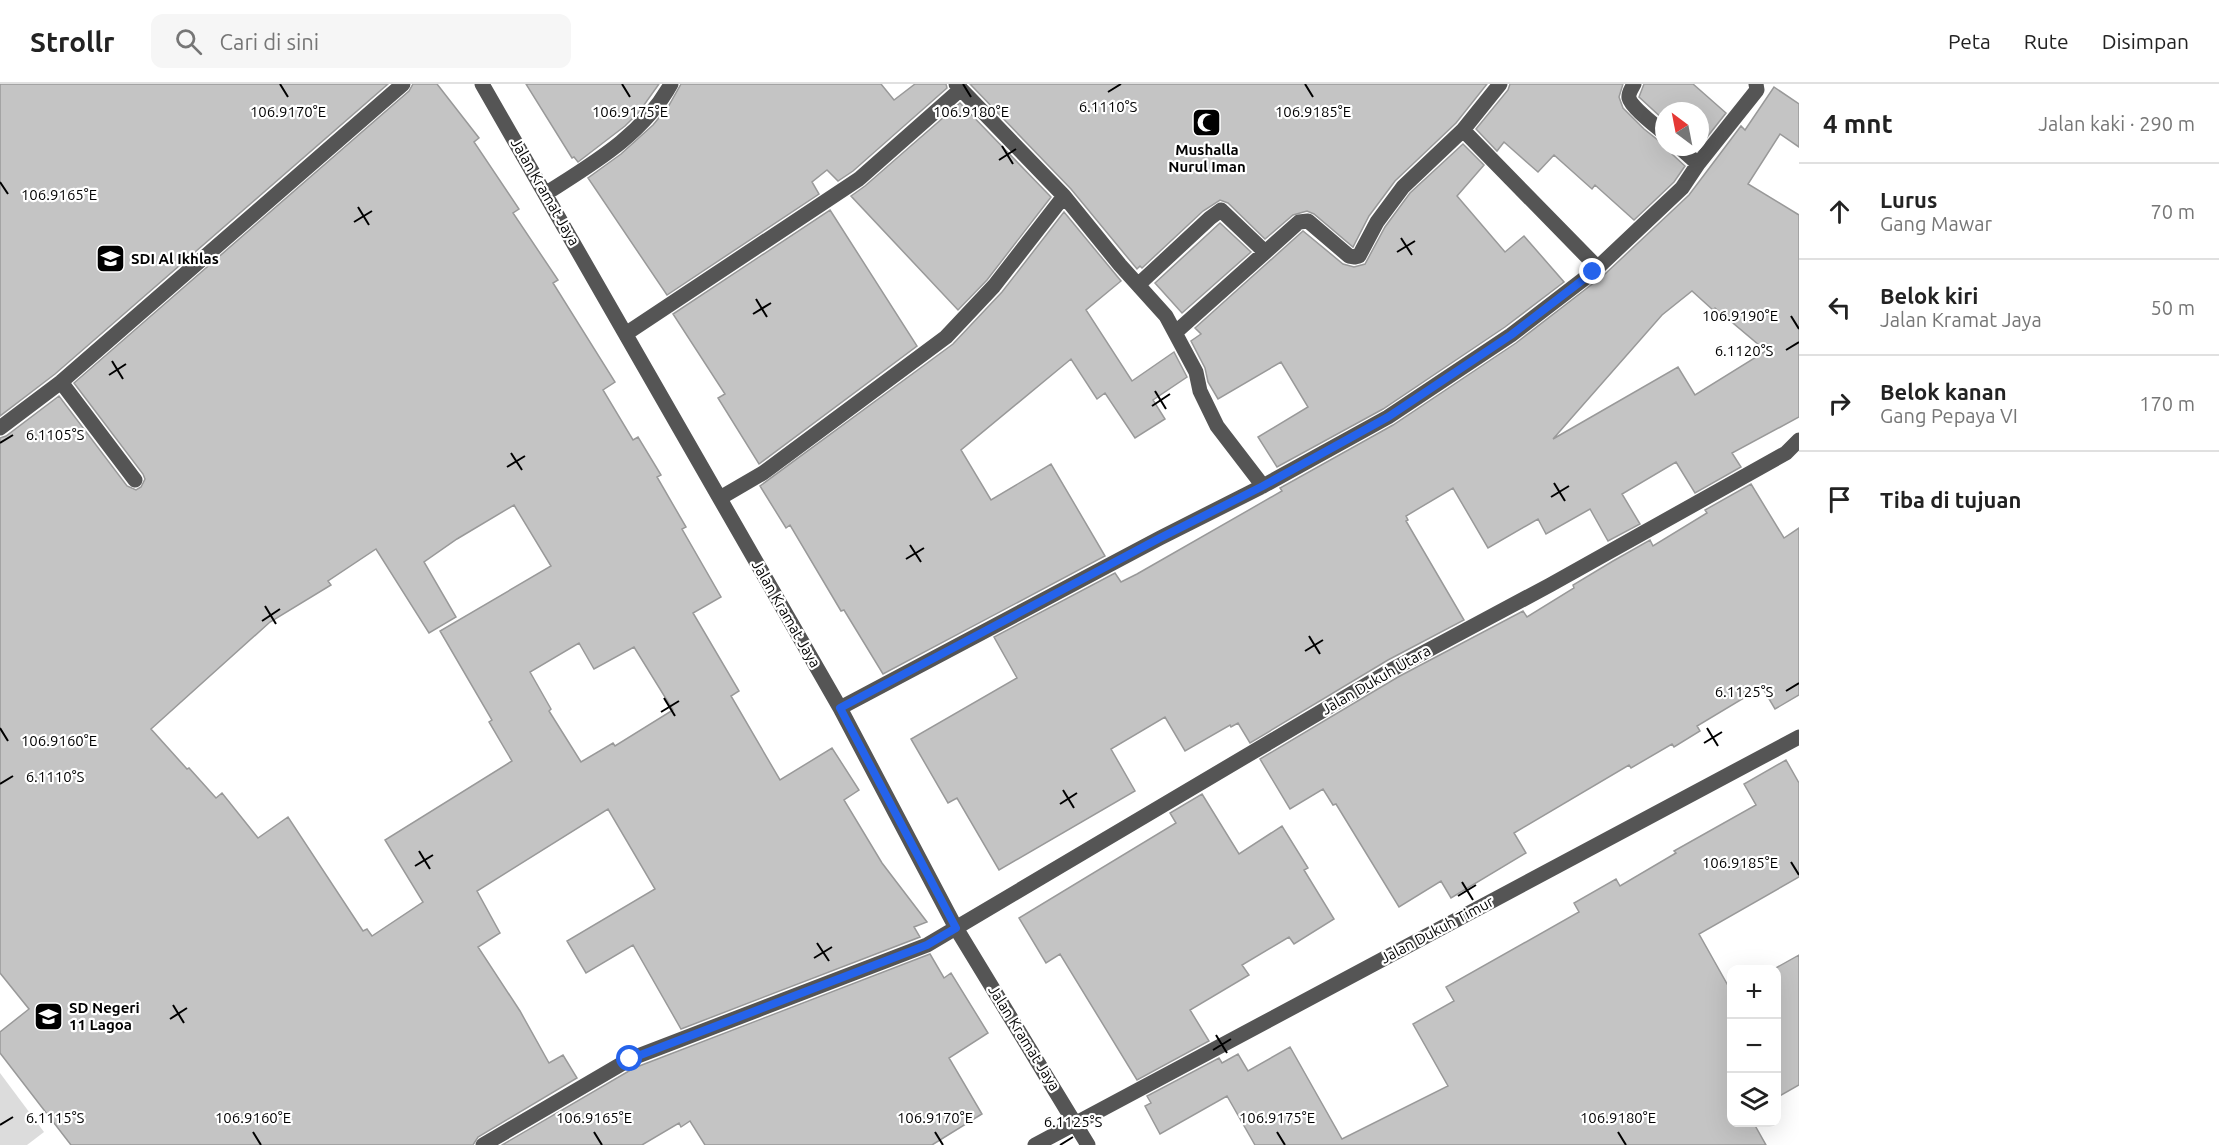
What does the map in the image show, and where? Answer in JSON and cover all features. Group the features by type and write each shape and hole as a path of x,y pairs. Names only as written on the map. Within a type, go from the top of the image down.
{"street":[{"path":"0,428 61,382 403,84"},
{"name":"Jalan Kramat Jaya","path":"482,84 627,333 840,708 956,928 1088,1145"},
{"path":"545,194 599,159 640,126 663,99 671,84"},
{"path":"1176,332 1294,226 1304,220 1312,223 1349,256 1359,256 1377,222 1403,187 1463,130 1500,84"},
{"path":"1634,84 1629,98 1633,105 1655,125"},
{"path":"840,708 1160,538 1263,486 1388,417 1511,335 1598,268 1682,188 1698,164 1757,90 1756,84"},
{"path":"627,333 859,179 959,87 1064,196 1120,265 1166,316 1196,372 1200,391 1217,426 1263,486"},
{"path":"1463,130 1598,268"},
{"path":"1689,156 1698,164"},
{"path":"720,498 763,473 946,337 994,286 1064,196"},
{"path":"1139,284 1221,210 1225,211 1265,252"},
{"path":"61,382 135,480"},
{"name":"Jalan Dukuh Utara","path":"483,1145 630,1059 927,945 1383,675 1786,453 1799,440"},
{"name":"Jalan Dukuh Timur","path":"1035,1145 1799,737"}],"shaded area":[{"path":"0,1073 44,1132 27,1145 0,1145"}],"building":[{"path":"0,84 388,84 55,374 0,416"},
{"path":"413,84 437,84 479,138 474,142 519,209 513,213 558,280 553,283 615,382 603,390 633,440 638,437 661,475 657,477 686,527 682,529 721,597 693,613 739,691 731,696 780,780 832,748 859,790 844,800 882,863 927,922 914,927 920,937 681,1029 633,945 586,973 567,941 655,889 608,809 477,891 500,933 478,947 520,1011 549,1063 563,1055 577,1078 478,1137 473,1145 71,1145 0,1053 0,1032 29,1009 0,973 0,438 6,436 59,396 127,486 136,490 141,487 145,479 143,474 74,383 409,91","holes":["514,505 551,566 440,631 492,720 489,722 512,761 385,840 423,902 372,936 367,929 363,931 288,817 258,838 222,793 216,798 151,729 270,622 331,585 328,581 376,549 429,633 456,617 424,562","579,643 594,669 634,647 673,710 615,746 613,743 581,762 549,711 551,709 530,672"]},
{"path":"526,84 659,84 639,112 625,126 578,162 574,157 572,158"},
{"path":"681,84 881,84 894,100 915,84 946,84 947,88 853,171 838,181 827,170 812,182 819,194 667,295 588,178 621,154 653,125 668,107"},
{"path":"970,84 1487,84 1456,123 1395,181 1369,216 1353,247 1314,214 1307,211 1293,215 1265,239 1228,203 1220,200 1203,211 1142,268 1140,266 1137,269 1071,189"},
{"path":"1510,84 1623,84 1619,97 1623,108 1655,138 1655,156 1674,156 1685,166 1674,182 1634,220 1595,185 1592,189 1554,155 1538,172 1504,142 1497,151 1476,129 1508,90"},
{"path":"1644,84 1693,84 1726,113 1709,135 1709,102 1655,102 1655,112 1639,97"},
{"path":"1774,87 1799,104 1799,147 1780,134 1748,184 1799,215 1799,417 1732,453 1741,467 1695,493 1676,462 1622,494 1640,524 1608,541 1590,509 1546,534 1538,519 1488,548 1453,488 1406,516 1408,520 1406,521 1464,620 1388,660 1250,743 1238,723 1231,727 1230,725 1185,751 1165,717 1111,749 1135,791 999,870 957,798 948,803 911,739 1017,678 994,637 1115,573 1121,582 1137,574 1282,491 1280,488 1393,425 1516,343 1604,275 1689,195 1741,126 1745,130","holes":["1692,291 1713,310 1715,308 1766,351 1695,395 1678,367 1553,439 1662,315"]},
{"path":"960,103 1051,197 987,280 958,310 851,196"},
{"path":"1463,144 1484,165 1457,196 1505,252 1524,236 1564,282 1505,327 1383,409 1277,467 1258,437 1308,407 1281,362 1218,399 1208,382 1205,368 1191,341 1201,334 1195,328 1303,231 1343,264 1354,267 1365,264 1385,227 1410,193"},
{"path":"830,210 917,346 759,464 718,398 725,394 673,314"},
{"path":"1064,212 1121,281 1086,310 1132,381 1174,352 1187,377 1153,400 1165,419 1135,438 1105,393 1097,399 1071,359 961,450 991,500 1051,464 1105,556 883,674 844,610 841,611 790,525 786,528 760,486 953,344 1002,292"},
{"path":"1220,223 1251,252 1182,313 1155,283"},
{"path":"1751,484 1784,538 1799,528 1799,695 1775,709 1762,687 1697,726 1700,731 1674,747 1672,744 1631,768 1629,765 1514,833 1526,853 1451,898 1441,881 1399,907 1336,804 1333,805 1323,789 1290,809 1260,759 1398,677 1523,611 1527,617 1613,561 1650,540 1653,546 1707,513 1705,510"},
{"path":"1786,760 1799,783 1799,877 1699,934 1727,984 1727,1127 1756,1127 1766,1145 1255,1145 1227,1096 1160,1134 1145,1106 1151,1103 1147,1096 1219,1058 1222,1063 1238,1054 1248,1071 1290,1047 1342,1139 1448,1086 1413,1024 1454,1001 1446,987 1579,912 1574,903 1616,879 1620,886 1676,853 1674,851 1756,805 1744,784"},
{"path":"1202,794 1239,854 1282,826 1308,868 1304,870 1334,919 1294,944 1289,937 1242,965 1249,975 1190,1010 1209,1041 1137,1080 1060,954 1046,963 1019,918 1176,823 1170,813"},
{"path":"930,954 944,978 951,973 988,1033 949,1058 982,1114 932,1145 705,1145 690,1121 681,1127 679,1123 642,1145 502,1145 634,1068"},
{"path":"1799,955 1799,1085 1781,1095 1781,1019 1781,965"}],"place":[{"name":"Mushalla Nurul Iman","path":"1207,123"},
{"name":"SDI Al Ikhlas","path":"110,259"},
{"name":"SD Negeri 11 Lagoa","path":"48,1017"}],"route":[{"path":"630,1059 927,945 956,928 840,708 1160,538 1263,486 1388,417 1511,335 1593,272"}]}
